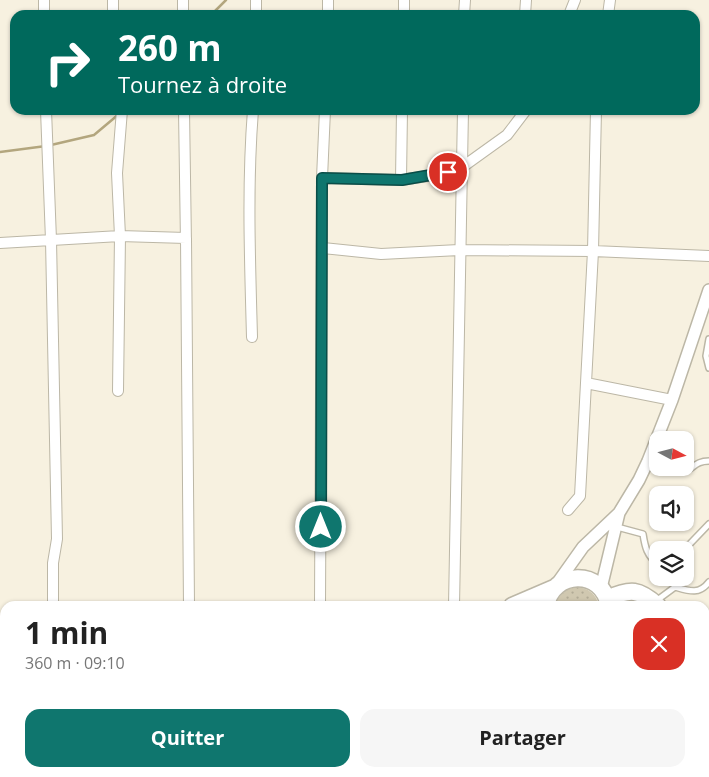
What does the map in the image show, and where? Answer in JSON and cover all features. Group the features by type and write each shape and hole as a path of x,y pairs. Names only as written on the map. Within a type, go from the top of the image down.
{"highway":[{"path":"524,601 554,588 570,578 582,578 592,581 606,598 623,592 636,592 653,601"},
{"path":"547,601 554,588"}],"street":[{"path":"46,115 51,240 57,539 53,563 53,601"},
{"path":"118,391 120,236 117,173 122,115"},
{"path":"184,115 189,601"},
{"path":"252,337 250,142 253,115"},
{"path":"320,601 322,178 325,115"},
{"path":"402,115 402,180"},
{"path":"454,601 463,115"},
{"path":"322,178 402,180 434,176 462,168 507,135 522,115"},
{"path":"568,510 580,496 593,251 596,115"},
{"path":"0,243 120,236 186,238"},
{"path":"323,248 381,254 459,250 593,251 709,256"},
{"path":"554,588 583,547 619,513 650,462 709,290"},
{"path":"586,383 672,400"},
{"path":"606,598 619,513"}],"lane":[{"path":"709,339 706,356 709,368"},
{"path":"694,467 704,461 709,461"},
{"path":"693,541 709,524"},
{"path":"616,526 643,534 644,546 649,556"},
{"path":"659,601 675,587 693,592 704,588 709,582"}],"shaded area":[{"path":"576,587 585,589 591,592 597,601 557,601 562,593"}],"waterway":[{"path":"216,10 226,0"},
{"path":"51,145 94,135 118,115"},
{"path":"0,152 46,146"}],"route":[{"path":"321,527 322,178 402,180 434,176 448,172"}]}
